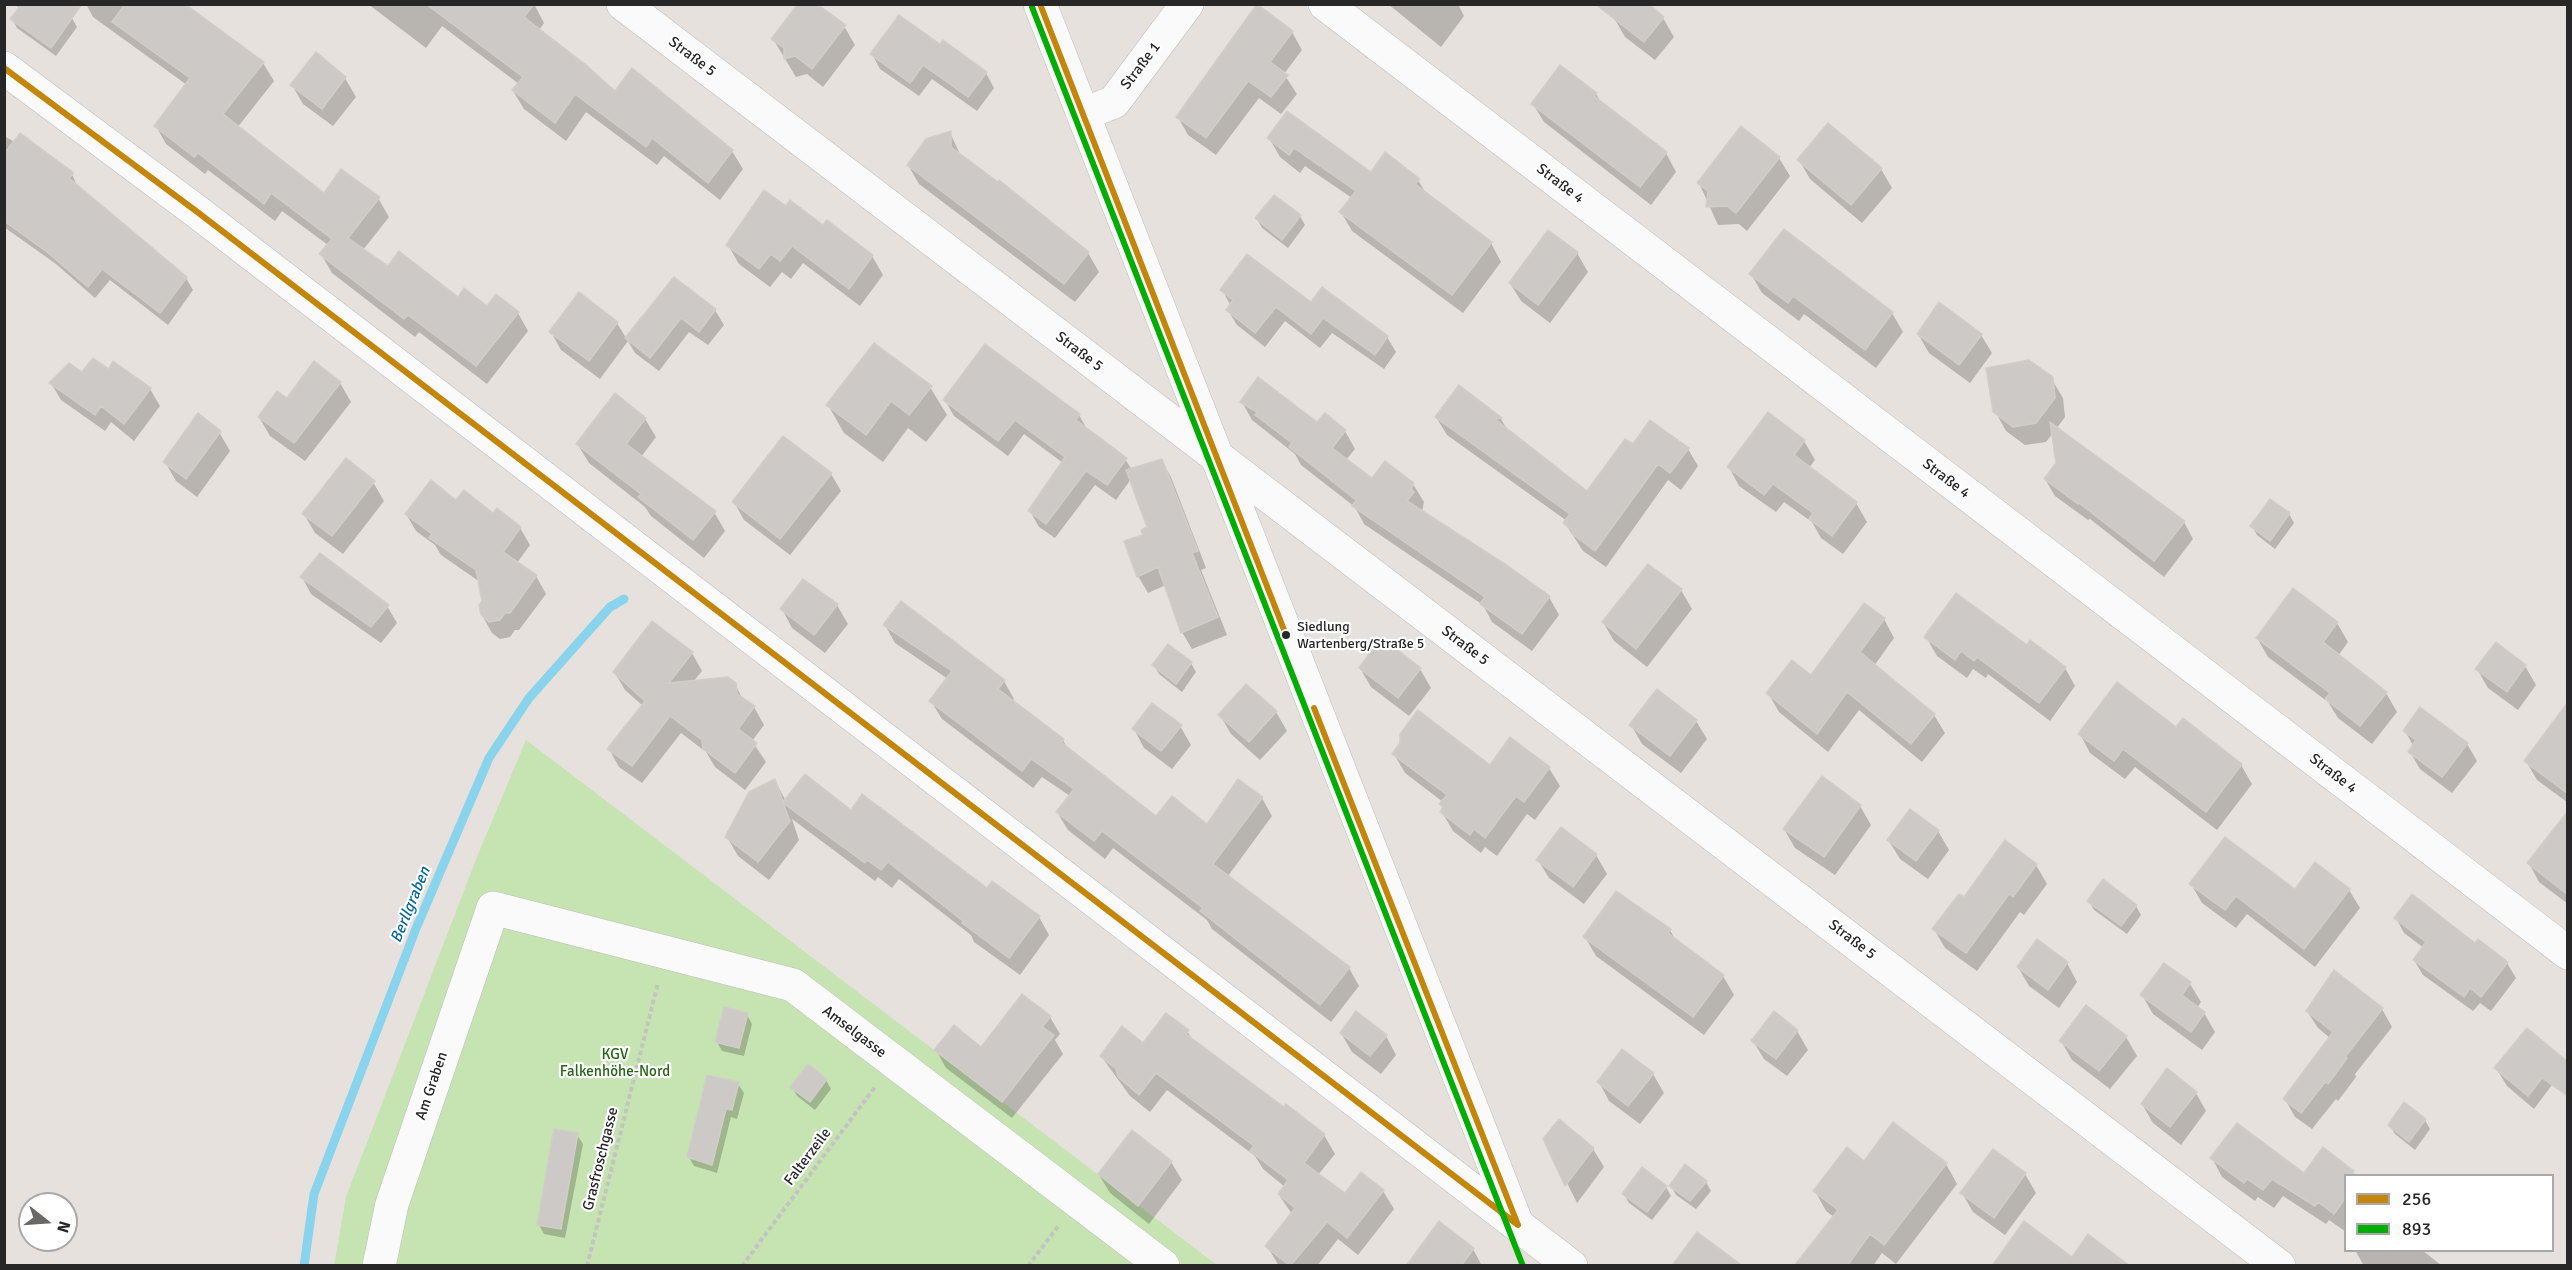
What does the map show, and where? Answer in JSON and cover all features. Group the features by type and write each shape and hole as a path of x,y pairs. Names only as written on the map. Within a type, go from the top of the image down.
{"street":[{"name":"Straße 5","path":"623,4 2279,1266"},
{"path":"1040,4 1533,1266"},
{"name":"Straße 1","path":"1084,114 1114,102 1187,4"},
{"name":"Straße 4","path":"1325,4 2568,953"},
{"path":"4,68 196,211 1571,1266"},
{"name":"Amselgasse","path":"493,908 793,985 1163,1266"},
{"name":"Am Graben","path":"379,1266 392,1204 493,908"}],"path":[{"name":"Grasfroschgasse","path":"587,1266 666,954"},
{"name":"Falterzeile","path":"742,1266 894,1062"},
{"path":"1028,1266 1077,1202"}],"green space":[{"name":"KGV Falkenhöhe-Nord","path":"526,740 1217,1265 334,1266 346,1197 477,857"}],"building":[{"path":"22,4 82,4 51,48 10,19"},
{"path":"125,4 185,4 264,62 223,114 324,193 341,169 380,197 348,238 388,266 399,251 458,297 464,288 487,306 496,294 519,312 476,366 408,315 404,319 319,254 332,239 271,193 264,204 198,153 194,157 154,126 190,78 112,22"},
{"path":"426,4 534,4 524,17 586,65 615,91 632,68 733,150 708,183 652,138 646,147 575,94 555,123 512,90 523,77"},
{"path":"798,4 817,4 846,25 812,69 795,56 784,59 784,48 771,39"},
{"path":"1257,4 1293,31 1270,62 1288,75 1271,97 1248,81 1206,138 1176,117"},
{"path":"1595,4 1649,4 1664,17 1644,42"},
{"path":"899,15 940,44 943,40 987,72 968,97 923,65 910,83 870,54"},
{"path":"316,52 346,77 322,109 290,85"},
{"path":"1560,65 1597,93 1594,96 1667,152 1640,187 1531,104"},
{"path":"1287,111 1371,172 1385,152 1420,179 1415,184 1492,242 1452,295 1339,212 1356,191 1294,148 1289,155 1267,138"},
{"path":"1828,123 1882,168 1851,205 1797,160"},
{"path":"1741,126 1780,157 1736,213 1727,206 1706,207 1708,191 1697,183"},
{"path":"951,131 951,147 998,182 999,180 1089,252 1064,284 907,165 926,139"},
{"path":"20,133 74,173 69,178 187,277 160,313 102,269 88,287 47,252 4,221 4,154"},
{"path":"764,190 786,206 790,200 823,225 827,220 873,255 849,289 792,246 780,261 771,254 759,269 726,245"},
{"path":"1274,195 1301,215 1282,240 1255,218"},
{"path":"1784,229 1893,312 1865,350 1793,296 1788,303 1749,274"},
{"path":"1548,230 1578,252 1538,305 1509,283"},
{"path":"1247,254 1311,302 1322,287 1388,336 1375,355 1323,318 1311,334 1276,307 1255,333 1226,310 1233,300 1220,290"},
{"path":"674,277 716,309 699,332 681,318 650,358 625,338"},
{"path":"579,292 618,322 589,361 549,332"},
{"path":"1939,302 1982,334 1959,365 1917,334"},
{"path":"874,343 932,386 909,415 891,401 866,435 826,405"},
{"path":"985,344 1080,414 1076,420 1127,458 1107,485 1086,471 1046,524 1028,511 1065,457 1015,420 998,441 943,400"},
{"path":"93,358 109,369 113,361 151,388 124,424 101,406 95,415 49,383 69,363 82,372"},
{"path":"2029,360 2053,377 2055,398 2036,423 2013,427 1993,412 1986,368"},
{"path":"314,361 341,382 294,443 258,417 277,391 287,398"},
{"path":"1258,377 1317,422 1325,413 1346,430 1332,448 1372,478 1385,461 1414,483 1411,489 1414,492 1407,501 1550,596 1522,634 1480,604 1485,597 1352,506 1356,500 1289,447 1292,443 1255,415 1257,412 1240,402"},
{"path":"1459,385 1502,418 1495,419 1587,491 1625,439 1633,444 1650,420 1689,448 1670,473 1658,464 1595,551 1571,533 1573,531 1563,523 1570,514 1435,417"},
{"path":"615,393 646,418 626,444 716,511 693,540 638,497 641,494 576,444"},
{"path":"1768,412 1805,440 1794,455 1857,502 1832,536 1809,519 1813,513 1773,484 1764,495 1727,467"},
{"path":"198,413 221,431 186,479 163,462"},
{"path":"2050,422 2185,521 2154,561 2044,479 2056,463"},
{"path":"783,436 832,473 780,539 732,502"},
{"path":"346,458 375,481 332,536 302,514"},
{"path":"1162,459 1198,551 1192,553 1218,617 1181,633 1158,567 1137,577 1124,541 1143,535 1141,530 1147,527 1126,470"},
{"path":"431,480 456,500 464,490 493,513 497,508 521,527 503,552 537,575 510,613 505,613 500,620 489,622 481,615 479,605 482,601 476,570 429,538 432,534 405,514"},
{"path":"2270,499 2290,513 2270,541 2250,526"},
{"path":"320,553 389,605 371,627 300,577"},
{"path":"1648,564 1682,589 1636,649 1602,622"},
{"path":"803,579 838,604 814,635 780,609"},
{"path":"2293,588 2338,622 2323,642 2387,692 2360,726 2325,699 2330,693 2256,638"},
{"path":"1956,593 2027,645 2030,640 2066,667 2039,703 1977,657 1974,661 1961,651 1955,660 1924,637"},
{"path":"901,601 1005,680 998,689 1064,739 1061,742 1156,816 1172,796 1207,824 1238,779 1263,797 1213,864 1350,967 1320,1005 1200,911 1203,908 1102,831 1094,841 1056,812 1074,789 1031,759 1022,771 929,701 952,671 883,625"},
{"path":"1864,603 1885,618 1860,652 1935,714 1911,744 1847,692 1817,734 1766,693 1792,660 1811,675"},
{"path":"652,621 693,652 669,683 728,677 736,683 737,694 755,706 738,729 757,743 735,773 703,749 702,740 670,716 632,766 607,749 645,701 613,672"},
{"path":"1381,637 1421,668 1398,698 1359,668"},
{"path":"2496,642 2526,665 2507,692 2475,669"},
{"path":"1168,644 1192,662 1176,684 1152,665"},
{"path":"2117,682 2176,727 2183,718 2242,764 2206,812 2123,749 2114,761 2078,734"},
{"path":"1246,684 1277,711 1249,742 1218,715"},
{"path":"1657,689 1697,720 1670,756 1629,725"},
{"path":"2568,702 2568,794 2524,761"},
{"path":"1152,703 1182,725 1161,751 1132,729"},
{"path":"2420,707 2468,743 2442,777 2408,752 2416,740 2403,731"},
{"path":"1418,710 1490,765 1510,737 1550,767 1524,802 1516,796 1485,838 1474,829 1470,835 1440,812 1443,807 1439,804 1447,795 1392,754 1400,743 1400,734"},
{"path":"805,774 851,810 862,794 987,888 992,881 1040,916 1009,958 888,862 881,870 867,860 865,863 783,803 790,821 758,862 725,837 749,792 775,779 783,802"},
{"path":"1822,776 1861,805 1824,857 1783,829"},
{"path":"1910,809 1939,830 1916,861 1887,840"},
{"path":"2568,811 2568,895 2527,863"},
{"path":"1561,827 1597,854 1573,887 1536,860"},
{"path":"2225,837 2295,889 2315,862 2350,889 2304,949 2236,896 2225,910 2189,884"},
{"path":"2005,840 2037,864 2013,897 2009,894 1966,953 1932,929 1959,894 1964,897"},
{"path":"2103,879 2137,905 2121,926 2087,901"},
{"path":"1616,891 1671,929 1668,933 1724,975 1693,1017 1583,937"},
{"path":"2412,894 2475,943 2478,939 2508,962 2481,997 2470,988 2464,997 2413,960 2426,942 2394,918"},
{"path":"2037,939 2068,962 2048,990 2017,967"},
{"path":"2164,963 2191,982 2182,995 2205,1012 2191,1032 2140,995"},
{"path":"2334,970 2383,1008 2345,1057 2347,1058 2328,1084 2325,1082 2301,1113 2283,1099 2333,1032 2306,1011"},
{"path":"1022,994 1051,1016 1042,1027 1054,1035 1002,1102 934,1050 954,1025 981,1047"},
{"path":"2086,1005 2127,1036 2099,1071 2059,1041"},
{"path":"724,1007 748,1013 739,1048 715,1042"},
{"path":"1356,1011 1387,1035 1370,1056 1340,1033"},
{"path":"1774,1011 1798,1030 1776,1059 1751,1041"},
{"path":"1166,1013 1189,1030 1186,1034 1284,1107 1286,1104 1325,1134 1304,1163 1345,1193 1361,1172 1384,1190 1347,1238 1327,1222 1290,1266 1265,1246 1295,1208 1278,1194 1288,1180 1250,1151 1254,1146 1156,1073 1139,1095 1118,1077 1116,1069 1100,1056 1122,1026 1143,1043"},
{"path":"2527,1028 2568,1062 2568,1096 2542,1078 2528,1096 2494,1068"},
{"path":"1622,1049 1654,1073 1628,1106 1597,1082"},
{"path":"808,1064 827,1079 810,1102 790,1087"},
{"path":"2167,1068 2197,1092 2170,1127 2141,1104"},
{"path":"707,1075 739,1082 732,1110 726,1109 712,1165 687,1157"},
{"path":"2404,1102 2426,1119 2409,1142 2388,1125"},
{"path":"1559,1119 1594,1148 1565,1186 1543,1139"},
{"path":"1893,1122 1947,1163 1884,1245 1870,1234 1847,1266 1794,1266 1838,1210 1813,1191 1847,1147 1864,1161"},
{"path":"2237,1123 2304,1173 2323,1147 2354,1171 2352,1174 2344,1174 2344,1200 2334,1214 2318,1202 2315,1206 2272,1179 2263,1190 2247,1179 2244,1183 2210,1158"},
{"path":"554,1129 578,1133 561,1229 537,1225"},
{"path":"1132,1130 1172,1161 1138,1206 1098,1174"},
{"path":"1993,1149 2026,1173 1994,1218 1960,1193"},
{"path":"1685,1164 1707,1181 1690,1201 1669,1186"},
{"path":"1642,1167 1667,1186 1647,1212 1622,1194"},
{"path":"1439,1221 1474,1248 1461,1266 1406,1266"},
{"path":"2024,1221 2072,1257 2088,1234 2130,1266 1992,1266"},
{"path":"1697,1232 1743,1266 1672,1266"}],"waterway":[{"name":"Berllgraben","path":"304,1266 314,1194 417,926 489,758 529,698 610,607 624,599"}],"transit line":[{"name":"256","path":"1040,4 1286,635"},
{"name":"893","path":"1032,7 1523,1266"},
{"name":"256","path":"4,68 196,211 1518,1225"},
{"name":"256","path":"1314,708 1518,1225"}],"place":[{"name":"Siedlung Wartenberg/Straße 5","path":"1286,635"}]}
